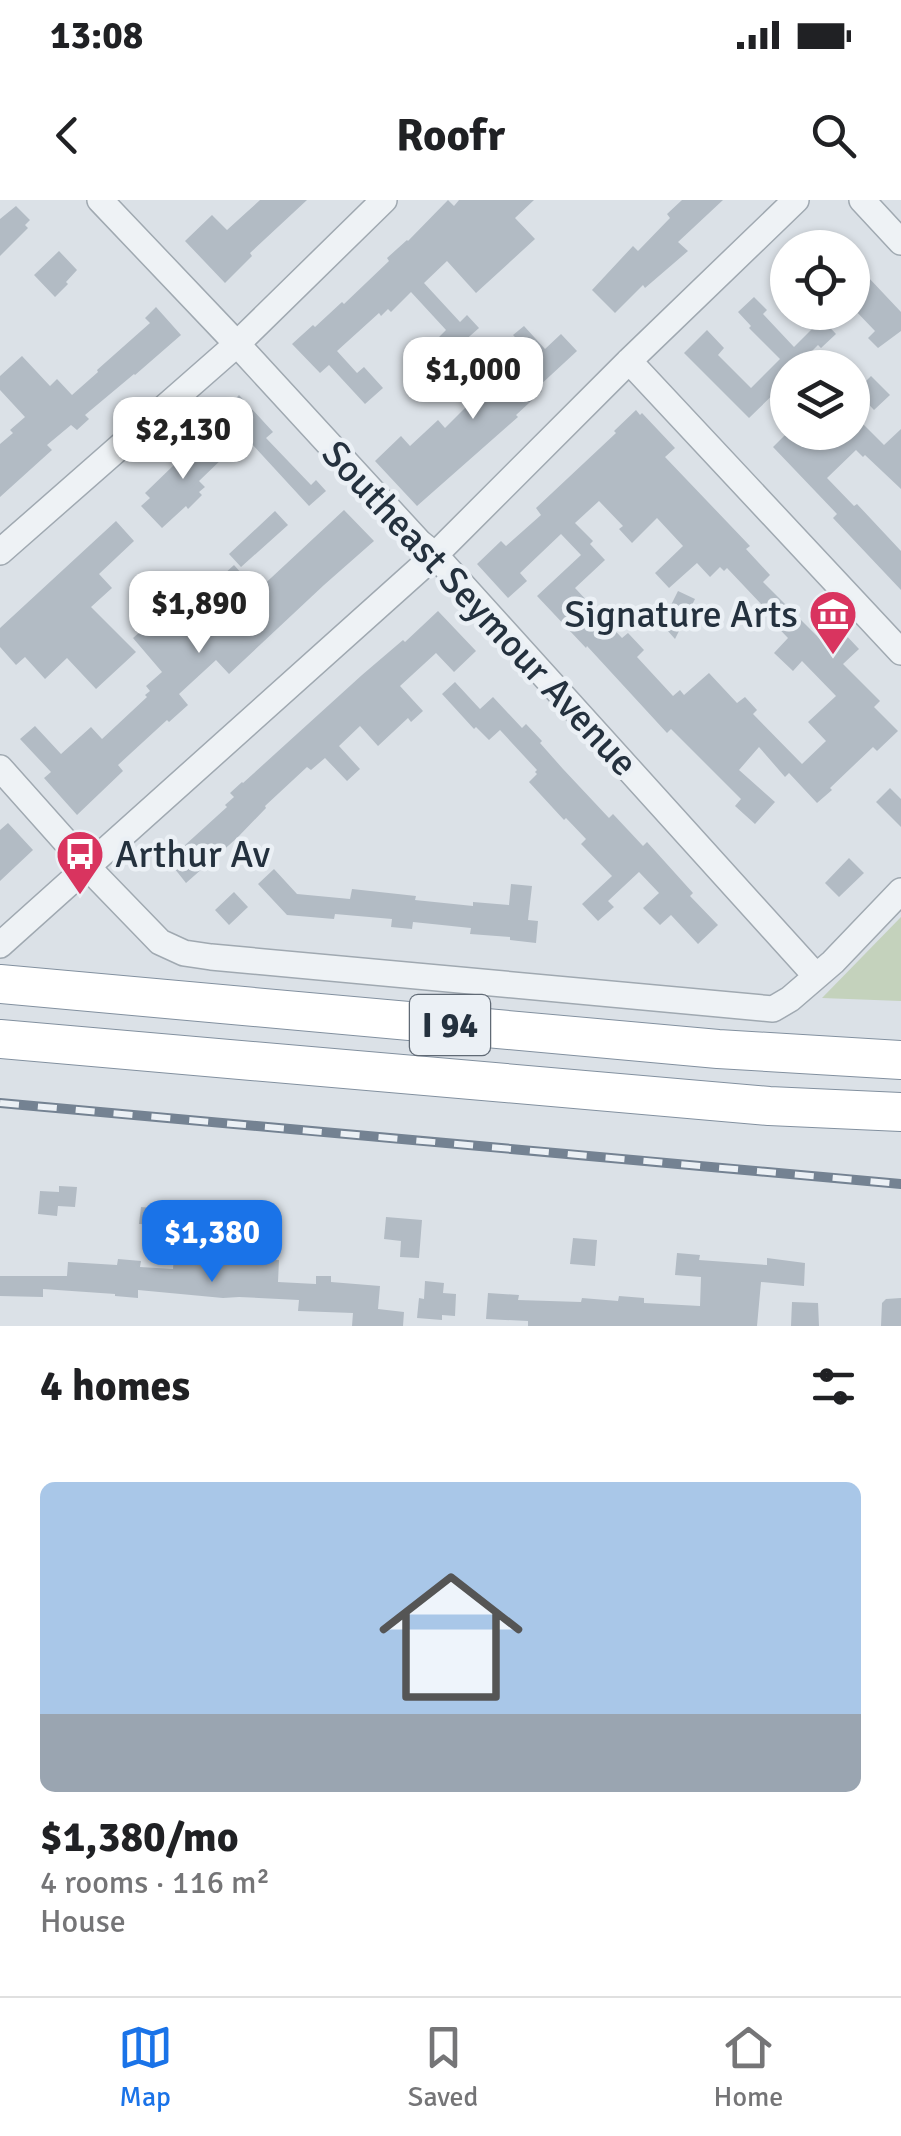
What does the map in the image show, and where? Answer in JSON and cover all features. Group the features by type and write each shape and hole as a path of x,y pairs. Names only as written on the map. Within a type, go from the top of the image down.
{"highway":[{"name":"I 94","path":"0,984 718,1049 901,1060"},
{"name":"I 94","path":"0,1038 769,1106 901,1112"}],"street":[{"name":"Southeast Seymour Avenue","path":"100,200 435,555 816,976"},
{"path":"0,552 237,344 384,200"},
{"path":"0,945 435,555 796,200"},
{"path":"862,200 901,242"},
{"path":"629,361 901,652"},
{"path":"0,768 160,942 184,953 211,957 773,1008 790,999 833,962 901,892"}],"green space":[{"path":"901,917 901,1001 822,998"}],"building":[{"path":"260,200 307,200 250,253 252,256 225,283 185,241 212,215 227,230"},
{"path":"448,200 454,206 459,200 534,200 515,218 535,239 476,293 447,261 424,283 460,322 467,315 479,328 445,358 432,344 446,330 411,292 391,312 388,309 381,316 379,313 337,351 357,373 364,367 383,388 365,404 329,365 320,373 292,344 344,304"},
{"path":"682,200 723,200 678,242 688,251 645,288 643,285 615,313 592,290 633,246 638,251"},
{"path":"16,206 30,220 25,225 28,228 0,256 0,219"},
{"path":"59,251 77,270 55,297 34,275"},
{"path":"870,279 901,312 901,331 878,348 868,338 875,331 870,326"},
{"path":"754,297 767,310 763,314 770,321 770,330 778,330 794,347 811,330 832,330 836,334 813,350 771,350 738,312"},
{"path":"156,307 181,335 85,415 89,419 77,430 71,425 47,445 52,450 0,497 0,444 25,417 0,390 0,376 22,356 50,386 57,379 72,395 150,323 145,318"},
{"path":"524,326 545,349 561,334 577,351 538,387 542,391 518,417 417,506 375,461 401,436 410,446 438,420 445,428 470,407 528,351 513,335"},
{"path":"707,330 724,348 718,355 751,388 770,369 770,398 749,418 684,353"},
{"path":"870,377 890,395 874,410 870,406"},
{"path":"239,395 273,432 266,438 311,485 316,480 326,491 309,506 226,416 232,410 228,406"},
{"path":"636,410 642,413 675,448 665,457 750,546 746,549 770,575 763,582 828,647 843,632 859,649 843,664 880,701 874,707 898,731 877,751 873,747 817,803 789,773 785,777 759,747 739,770 775,802 755,824 735,806 741,799 671,729 667,733 537,596 581,555 561,534 520,573 527,581 508,598 477,564 501,541 506,546 541,515 536,508","holes":["599,501 623,526 619,529 632,543 657,518 683,546 655,573 669,588 697,563 710,577 720,567 724,571 727,568 788,638 774,653 793,671 802,661 836,696 808,722 826,741 802,764 753,714 757,710 745,697 737,703 709,673 684,695 680,690 673,696 637,657 644,650 628,633 622,638 575,588 605,560 575,523"]},
{"path":"901,429 901,489 865,455 856,450 870,450 870,431 884,445"},
{"path":"207,433 226,455 199,481 205,487 199,492 202,495 162,528 141,506 150,498 145,493"},
{"path":"776,450 856,450 827,478 901,551 901,590 833,518 837,514"},
{"path":"344,510 374,541 229,674 216,660 179,694 188,705 118,765 123,771 77,815 44,778 51,772 20,739 35,726 61,754 91,727 102,739 147,697 150,691 146,686 162,672 133,638 149,624 158,635 234,565 257,591"},
{"path":"275,511 288,525 241,567 229,554"},
{"path":"116,521 134,541 99,574 112,588 91,607 136,652 96,689 67,658 45,679 25,657 16,665 0,647 0,628"},
{"path":"678,591 695,599 675,639 659,621"},
{"path":"438,611 476,651 454,672 436,653 400,686 423,711 411,722 408,718 378,746 360,726 339,746 360,769 347,781 325,758 311,770 307,767 186,883 163,854 176,842 184,846 227,807 234,797 230,793"},
{"path":"455,682 480,709 493,697 522,728 526,724 609,818 613,814 643,846 647,842 718,925 698,944 671,915 660,925 643,908 659,893 639,872 608,901 614,907 598,921 582,904 612,876 581,844 586,839 529,782 537,770 500,730 489,740 442,694"},
{"path":"890,788 901,799 901,827 876,802"},
{"path":"8,823 33,850 0,881 0,830"},
{"path":"849,858 864,873 839,897 825,883"},
{"path":"274,869 297,894 350,899 352,889 473,906 473,902 509,905 511,884 532,886 528,920 538,921 536,943 470,934 471,928 413,922 412,929 391,927 392,919 287,915 258,884"},
{"path":"234,892 248,907 229,925 215,910"},
{"path":"59,1186 77,1187 75,1207 58,1206 57,1216 38,1214 40,1191 59,1192"},
{"path":"165,1203 226,1203 224,1229 139,1224 141,1207 165,1209"},
{"path":"386,1217 422,1220 419,1258 400,1257 401,1241 384,1239"},
{"path":"573,1238 597,1240 595,1266 570,1264"},
{"path":"677,1253 700,1255 699,1260 767,1265 767,1258 805,1263 804,1286 761,1282 757,1326 528,1326 528,1321 486,1319 488,1293 519,1295 518,1300 618,1301 619,1296 644,1298 644,1303 700,1306 701,1277 675,1275"},
{"path":"174,1256 279,1260 278,1282 316,1284 316,1276 331,1276 331,1282 380,1286 378,1309 404,1312 403,1326 352,1326 353,1313 298,1311 299,1300 138,1290 138,1298 43,1289 43,1297 0,1296 0,1276 67,1276 68,1262 117,1265 118,1259 141,1261 140,1267 173,1269"},
{"path":"425,1281 444,1283 443,1293 456,1294 455,1316 442,1315 442,1320 417,1318"},
{"path":"901,1298 901,1326 881,1326 882,1303"},
{"path":"792,1302 818,1303 819,1326 791,1326"}],"railway":[{"path":"0,1103 901,1184"}],"place":[{"name":"Signature Arts","path":"833,656"},
{"name":"Arthur Av","path":"80,896"}]}
